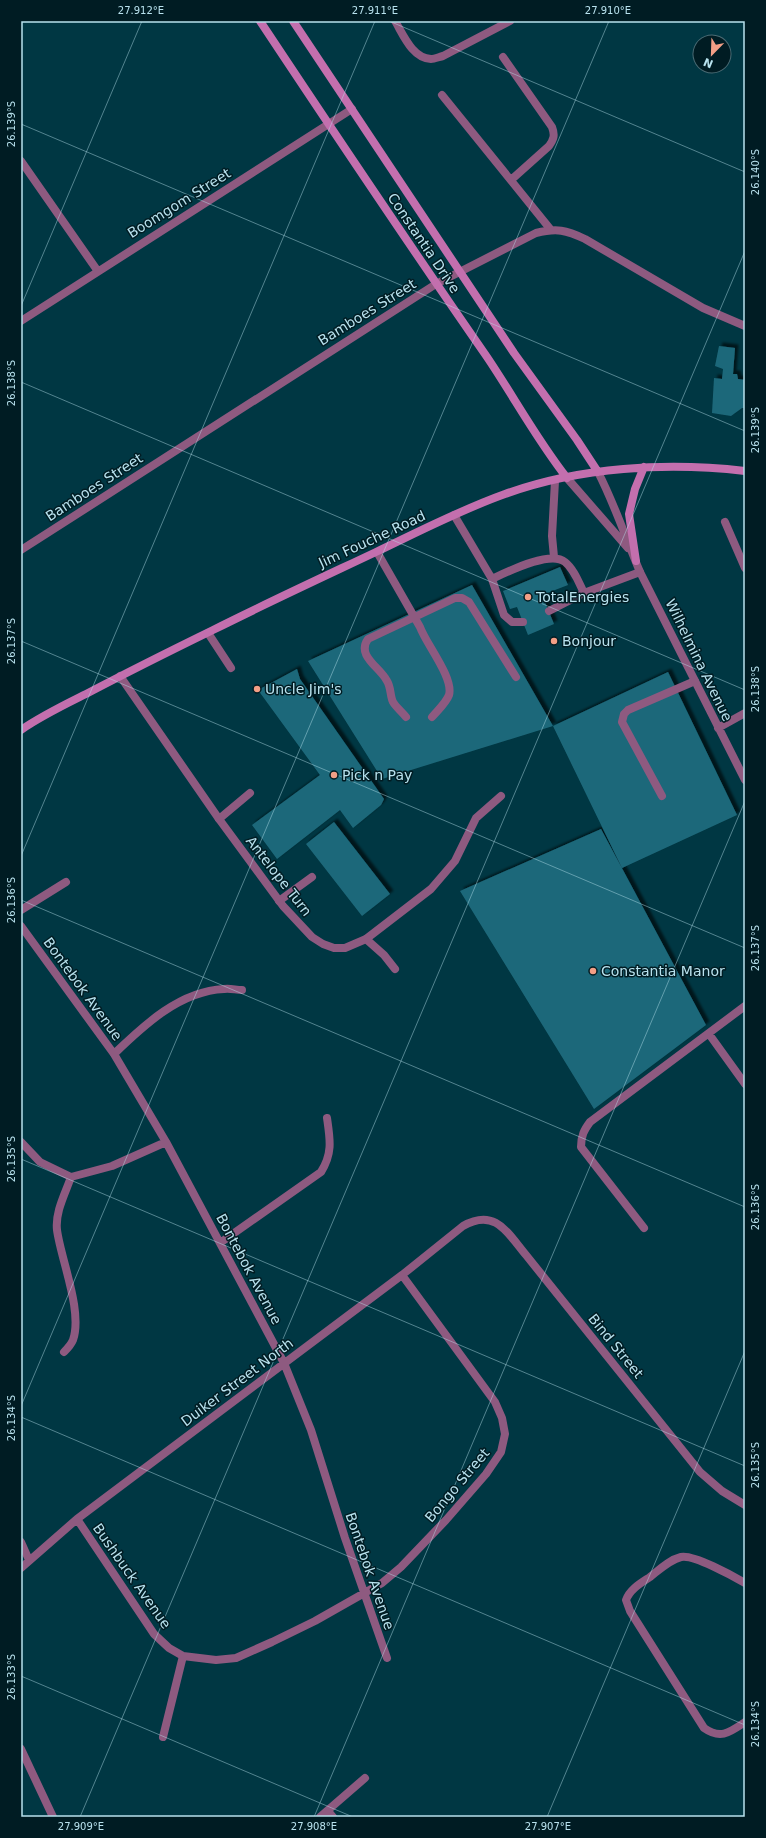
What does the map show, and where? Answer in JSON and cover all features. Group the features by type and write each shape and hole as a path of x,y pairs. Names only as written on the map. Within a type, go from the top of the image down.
{"street":[{"name":"Constantia Drive","path":"260,21 328,125 496,370 550,456 567,478"},
{"name":"Constantia Drive","path":"293,21 514,353 577,440 598,472"},
{"path":"395,21 419,56 431,59 443,56 510,21"},
{"path":"503,57 552,127 554,133 554,140 549,146 511,180"},
{"path":"442,95 551,230"},
{"name":"Boomgom Street","path":"21,320 97,270 352,110"},
{"path":"21,161 97,270"},
{"name":"Bamboes Street","path":"21,550 436,284 536,233 551,230 568,231 585,239 703,308 745,326"},
{"path":"636,561 629,514 635,489 644,467"},
{"name":"Jim Fouche Road","path":"21,725 35,720 120,676 454,515 504,494 567,478 598,472 644,467 703,467 745,471"},
{"name":"Wilhelmina Avenue","path":"598,472 612,500 640,572 745,780"},
{"name":"Wilhelmina Avenue","path":"567,478 631,551"},
{"path":"554,558 552,536 555,481"},
{"path":"454,515 492,579 504,615 512,622 523,622"},
{"path":"725,522 745,568"},
{"path":"377,552 415,618 424,637 436,655 450,689 445,702 432,716"},
{"path":"492,579 511,570 554,558 564,561 574,573 584,593"},
{"path":"549,611 584,593 640,572"},
{"path":"406,717 393,703 388,682 368,658 364,647 368,639 455,598 459,597 466,600 475,611 516,677"},
{"path":"208,633 231,668"},
{"name":"Antelope Turn","path":"120,676 219,819 279,901 304,930 323,944 334,948 345,948 366,939 400,915 440,880 455,861 476,818 501,796"},
{"path":"662,796 622,722 623,717 628,710 695,681"},
{"path":"718,728 745,713"},
{"name":"Jim Fouche Road","path":"21,730 35,720"},
{"path":"219,819 250,793"},
{"path":"279,901 312,877"},
{"path":"21,910 66,882"},
{"name":"Bontebok Avenue","path":"21,926 114,1054 166,1142 284,1363 311,1430 363,1592 387,1658"},
{"path":"366,939 376,947 395,969"},
{"path":"114,1054 136,1032 180,1002 202,993 224,989 242,990"},
{"path":"644,1228 582,1146 581,1139 584,1130 590,1122 745,1006"},
{"path":"708,1034 745,1084"},
{"path":"220,1243 321,1172 328,1161 330,1137 327,1118"},
{"path":"21,1142 40,1162 71,1177 112,1166 166,1142"},
{"path":"64,1352 72,1342 74,1334 74,1316 69,1276 57,1230 58,1213 71,1177"},
{"name":"Bind Street","path":"462,1226 472,1221 483,1219 490,1220 500,1225 700,1472 722,1491 745,1505"},
{"name":"Duiker Street North","path":"21,1568 78,1519 402,1275 462,1226"},
{"name":"Bongo Street","path":"363,1592 382,1583 401,1567 446,1520 486,1474 501,1452 505,1434 495,1402 402,1275"},
{"name":"Bushbuck Avenue","path":"78,1519 154,1634 169,1648 183,1656 216,1660 236,1658 315,1621 363,1592"},
{"path":"21,1542 29,1560"},
{"path":"745,1583 693,1558 688,1556 681,1557 672,1561 635,1588 626,1600 630,1611 704,1728 710,1733 719,1735 730,1732 745,1722"},
{"path":"163,1736 183,1656"},
{"path":"21,1749 53,1817"},
{"path":"320,1817 330,1814 365,1778"}],"building":[{"path":"719,346 735,348 733,374 737,374 738,379 745,380 745,408 742,408 731,416 712,413 714,378 722,379 723,369 715,366"},
{"path":"560,567 568,585 542,595 554,624 528,635 517,607 510,609 503,591"},
{"path":"472,585 553,726 382,779 308,661"},
{"path":"297,669 300,679 384,799 381,805 353,828 340,810 277,859 252,825 320,775 258,690"},
{"path":"668,672 737,815 622,868 553,726"},
{"path":"334,822 390,894 362,916 306,844"},
{"name":"Constantia Manor","path":"601,829 706,1025 594,1109 460,891"}],"place":[{"name":"TotalEnergies","path":"528,597"},
{"name":"Bonjour","path":"554,641"},
{"name":"Uncle Jim's","path":"257,689"},
{"name":"Pick n Pay","path":"334,775"},
{"name":"Constantia Manor","path":"593,971"}]}
